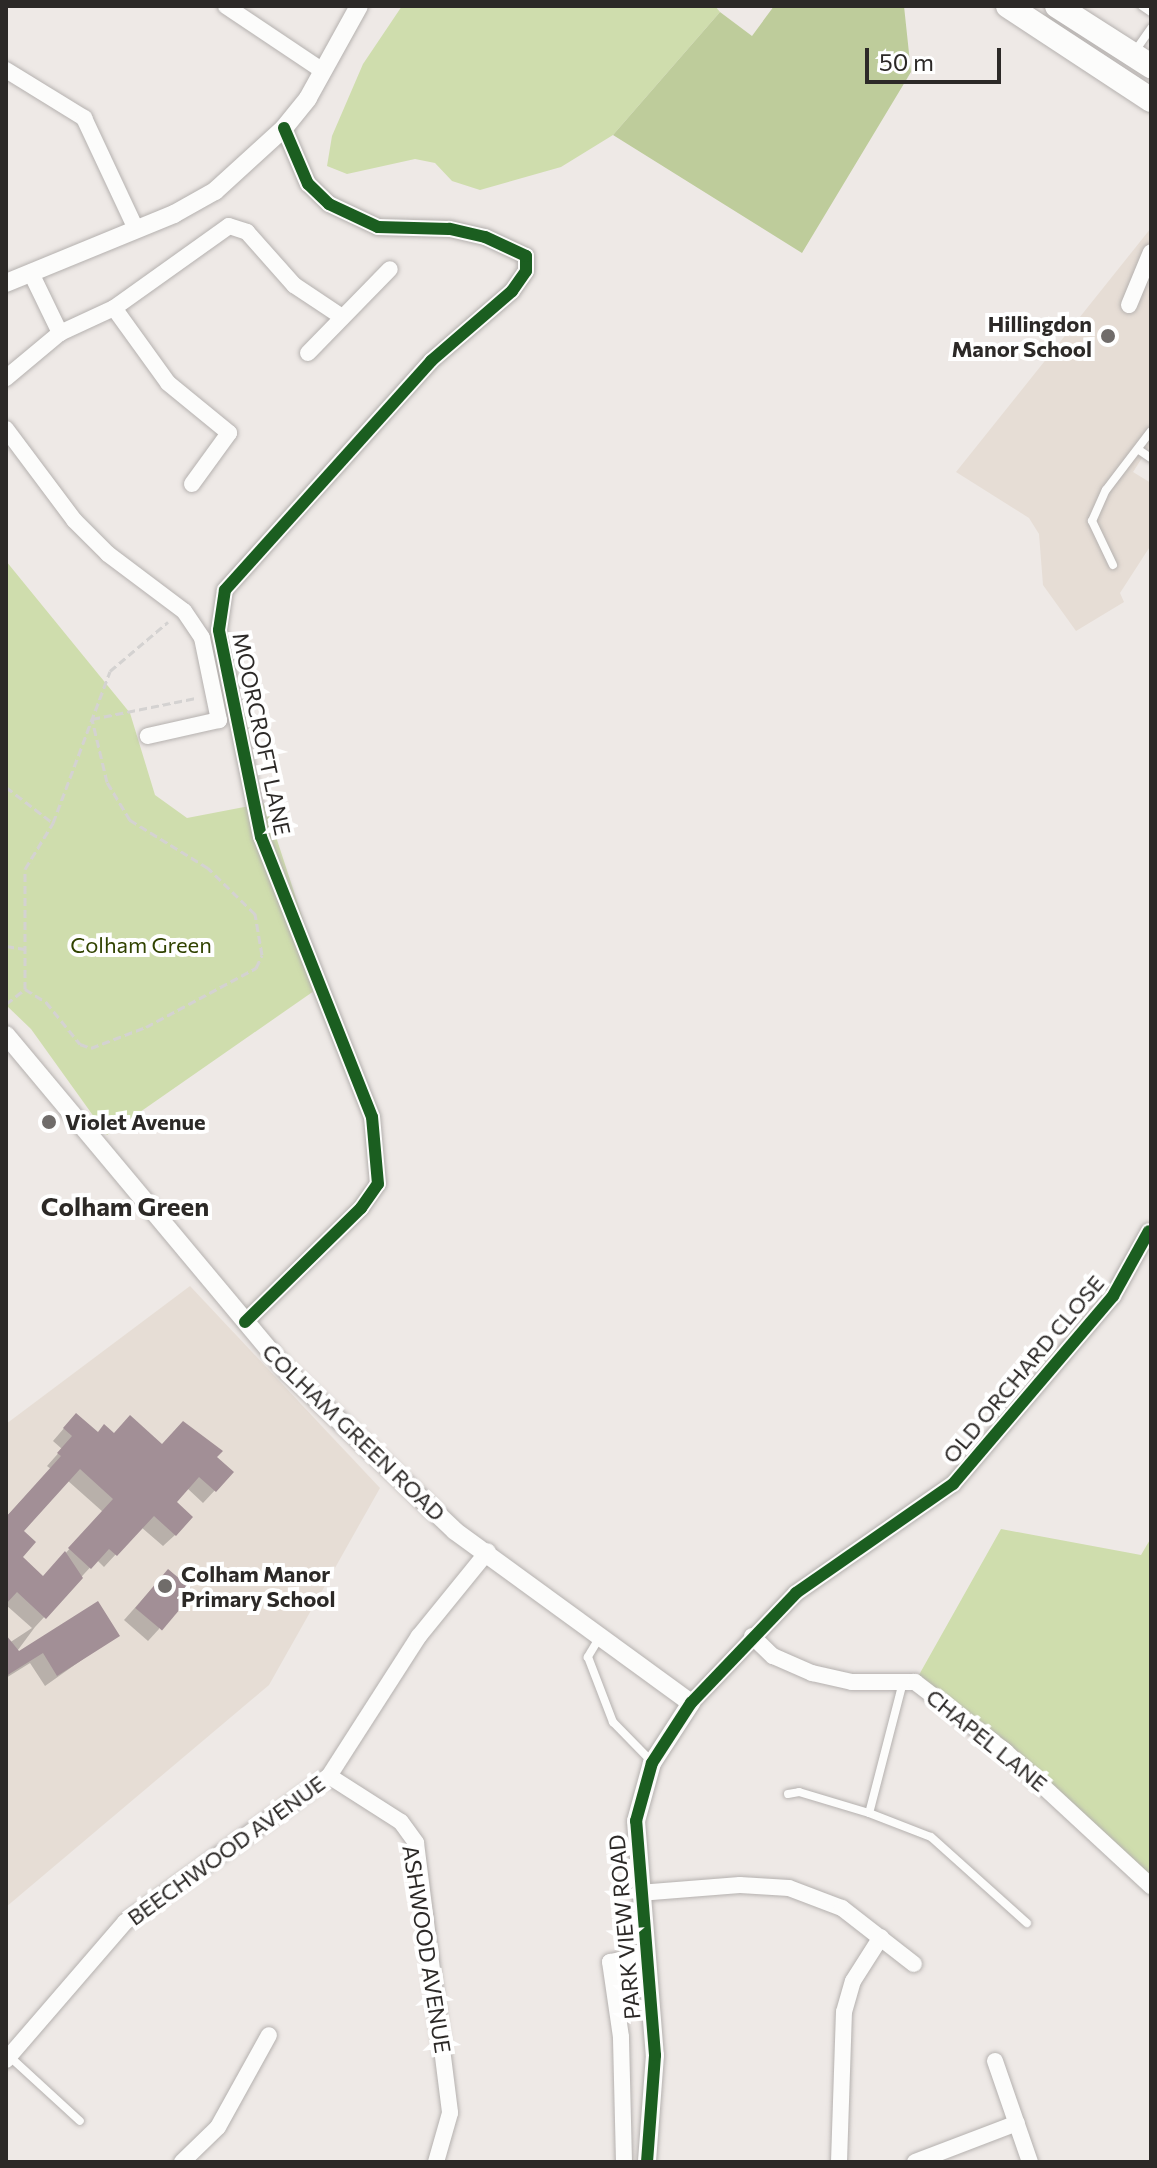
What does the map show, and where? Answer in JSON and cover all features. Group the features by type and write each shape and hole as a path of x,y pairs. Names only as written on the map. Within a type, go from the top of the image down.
{"main road":[{"path":"1008,6 1151,100"},
{"path":"1057,6 1142,60"}],"street":[{"path":"226,6 323,71"},
{"path":"6,283 136,229 215,191 284,128 323,71 359,6"},
{"path":"6,70 84,118 136,229"},
{"name":"MOORCROFT LANE","path":"245,1322 361,1208 378,1184 372,1117 261,837 219,630 225,590 431,361 512,291 526,271 526,256 485,237 449,229 378,227 329,204 308,184 284,128"},
{"path":"6,378 60,333 114,308 229,226 247,232 294,285 342,317"},
{"path":"1129,305 1151,252"},
{"path":"308,353 390,269"},
{"path":"31,273 60,333"},
{"path":"114,308 168,383 229,433 192,484"},
{"path":"6,429 74,520 108,554 184,611 202,638 219,720 148,736"},
{"name":"COLHAM GREEN ROAD","path":"8,1042 286,1370 455,1531 488,1551 691,1703"},
{"name":"OLD ORCHARD CLOSE","path":"691,1703 796,1593 953,1484 1113,1296 1149,1231"},
{"name":"BEECHWOOD AVENUE","path":"8,2058 125,1922 329,1776 419,1636 488,1551"},
{"name":"CHAPEL LANE","path":"752,1636 773,1656 812,1673 852,1682 915,1682 1005,1751 1151,1886"},
{"name":"PARK VIEW ROAD","path":"647,2162 655,2055 639,1893 636,1821 652,1763 691,1703"},
{"name":"ASHWOOD AVENUE","path":"329,1776 401,1822 416,1843 450,2113 436,2162"},
{"path":"639,1893 740,1885 789,1888 842,1908 914,1964"},
{"path":"839,2162 844,2012 853,1981 881,1937"},
{"name":"PARK VIEW ROAD","path":"624,2162 621,2037 610,1962 645,1955"},
{"path":"182,2162 218,2127 269,2035"},
{"path":"995,2061 1030,2162"},
{"path":"915,2162 1017,2123"}],"lane":[{"path":"1142,6 1151,12"},
{"path":"1142,60 1151,28"},
{"path":"1113,565 1092,521 1106,490 1151,431"},
{"path":"1139,450 1151,458"},
{"path":"601,1634 588,1657 613,1722 652,1763"},
{"path":"869,1813 903,1682"},
{"path":"788,1794 799,1792 869,1813 931,1837 1027,1923"},
{"path":"8,2058 80,2121"}],"path":[{"path":"25,989 25,869 53,823 110,671 175,616"},
{"path":"92,719 208,696"},
{"path":"25,989 46,1002 80,1044 91,1048 146,1027 246,976 262,955 255,914 236,890 130,820 117,805 92,719"},
{"path":"6,787 53,823"},
{"path":"6,946 25,949"},
{"path":"6,1004 25,989"}],"shaded area":[{"name":"Hillingdon Manor School","path":"1151,228 1151,444 1133,472 1151,483 1151,545 1120,593 1124,602 1076,631 1043,585 1039,534 1029,518 956,472"},
{"name":"Colham Manor Primary School","path":"190,1286 380,1488 269,1685 6,1907 6,1424"}],"green space":[{"path":"402,6 715,6 720,12 613,135 561,167 480,190 452,181 435,163 415,159 347,174 327,166 332,136 363,64"},
{"path":"774,6 904,6 911,72 802,253 613,135 720,12 752,36"},
{"name":"Colham Green","path":"6,561 130,713 155,795 187,818 265,803 324,984 107,1135 31,1029 6,1005"},
{"path":"1001,1529 1141,1555 1151,1538 1151,1886 915,1682"}],"building":[{"path":"76,1413 98,1432 104,1424 114,1433 130,1415 162,1444 183,1421 223,1451 217,1457 234,1472 216,1492 199,1477 177,1502 193,1517 176,1536 154,1516 117,1556 109,1549 91,1569 68,1548 113,1499 80,1469 24,1531 36,1542 23,1557 43,1576 65,1551 83,1578 46,1619 17,1592 6,1604 6,1517 61,1456 57,1453 72,1436 63,1428"},
{"path":"168,1569 195,1591 162,1631 135,1608"},
{"path":"98,1601 120,1636 57,1676 43,1653 6,1676 6,1635 19,1651"}],"cycle path":[{"path":"245,1322 361,1208 378,1184 372,1117 261,837 219,630 225,590 431,361 512,291 526,271 526,256 485,237 449,229 378,227 329,204 308,184 284,128"},
{"path":"647,2162 655,2055 636,1821 652,1763 691,1703 796,1593 953,1484 1113,1296 1149,1231"}],"place":[{"name":"Hillingdon Manor School","path":"1108,336"},
{"name":"Violet Avenue","path":"49,1122"},
{"name":"Colham Manor Primary School","path":"165,1586"}],"district":[{"name":"Colham Green","path":"125,1206"}]}
